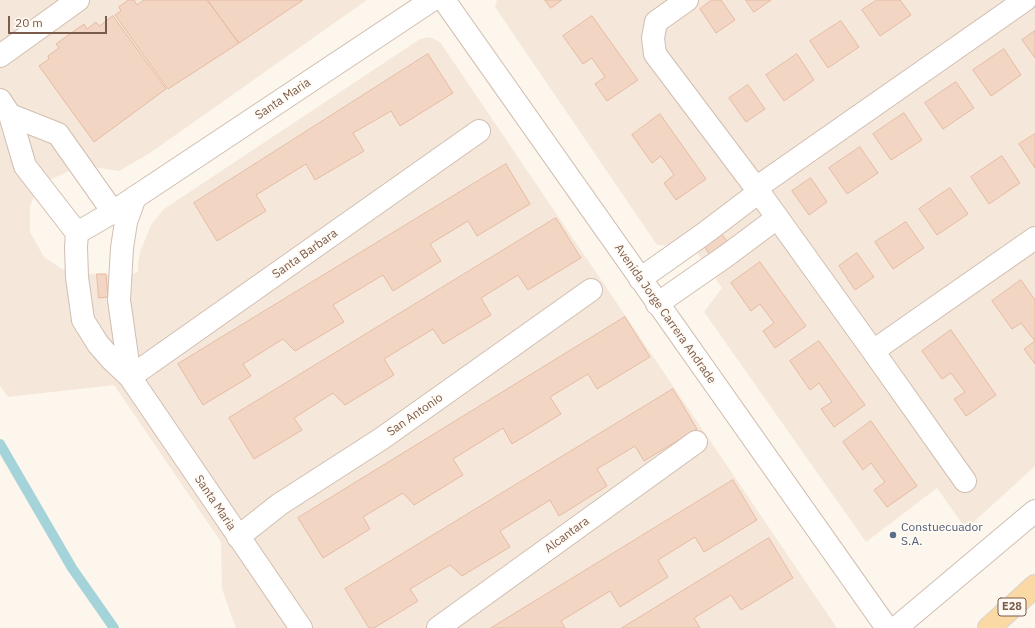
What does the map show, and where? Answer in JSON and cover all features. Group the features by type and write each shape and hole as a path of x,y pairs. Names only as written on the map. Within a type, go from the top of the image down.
{"main road":[{"name":"E28","path":"989,628 1035,586"}],"street":[{"path":"0,56 78,0"},
{"name":"Santa Maria","path":"301,628 130,377 98,344 83,320 77,277 77,233 113,212 432,0"},
{"name":"Avenida Jorge Carrera Andrade","path":"444,0 887,628"},
{"path":"687,0 656,22 653,38 656,54 758,190 965,481"},
{"path":"640,279 705,233 758,190 1025,0"},
{"path":"5,108 58,134 113,212"},
{"path":"5,108 25,166 77,233"},
{"name":"Santa Barbara","path":"130,377 479,131"},
{"name":"Santa Maria","path":"130,377 119,293 122,248 126,222 135,197"},
{"path":"658,304 777,218"},
{"path":"873,351 1035,238"},
{"name":"San Antonio","path":"238,537 280,504 381,439 591,290"},
{"name":"Alcantara","path":"438,628 696,442"},
{"path":"896,628 1035,511"}],"shaded area":[{"path":"0,0 367,0 150,153 119,171 100,168 76,168 41,184 30,205 30,232 44,257 62,269 75,273 126,276 138,272 140,252 151,225 164,209 420,39 430,37 440,42 837,628 236,628 222,589 221,542 114,385 8,397 0,386"},
{"path":"497,0 1035,0 1035,466 966,529 937,488 866,542 704,312 722,288 712,273 692,246 657,245 495,7"}],"building":[{"path":"129,0 134,0 137,5 144,0 207,0 239,43 168,89 115,15 121,11 119,7"},
{"path":"208,0 303,0 239,43"},
{"path":"545,0 562,0 551,8"},
{"path":"712,0 721,0 735,20 716,33 700,9"},
{"path":"746,0 771,0 754,12"},
{"path":"877,0 900,0 911,15 880,36 862,10"},
{"path":"113,16 166,89 94,142 39,66 49,59 48,56 59,48 56,44 84,24 87,29 96,22 99,26"},
{"path":"592,16 638,80 607,101 595,84 605,77 592,58 583,64 563,36"},
{"path":"841,21 859,47 828,68 810,41"},
{"path":"1035,31 1035,58 1022,40"},
{"path":"1004,49 1021,75 991,96 973,70"},
{"path":"428,54 453,93 400,126 391,111 353,133 364,151 315,180 306,164 256,195 266,211 217,241 194,203"},
{"path":"797,54 814,80 784,101 766,75"},
{"path":"956,82 974,108 943,129 925,103"},
{"path":"748,85 765,109 746,122 729,98"},
{"path":"904,113 922,140 891,160 873,134"},
{"path":"660,114 706,179 676,200 664,183 674,175 661,156 652,163 632,135"},
{"path":"1035,134 1035,168 1019,144"},
{"path":"860,147 878,173 847,194 829,168"},
{"path":"1002,156 1020,183 989,204 971,177"},
{"path":"506,164 530,204 477,236 468,221 430,244 441,261 393,291 383,275 333,305 344,322 295,351 283,339 243,364 251,376 203,405 178,364"},
{"path":"811,178 827,202 809,215 792,191"},
{"path":"950,188 968,214 937,235 919,209"},
{"path":"556,218 581,258 528,290 518,275 481,298 491,315 443,344 433,329 384,359 394,375 345,405 333,393 294,418 302,430 254,459 229,418"},
{"path":"906,222 924,248 893,269 875,242"},
{"path":"719,231 728,242 710,255 702,243"},
{"path":"857,253 874,277 855,290 839,266"},
{"path":"760,262 806,326 775,348 763,331 774,323 760,304 751,311 731,283"},
{"path":"97,274 106,274 108,297 99,298"},
{"path":"1021,280 1035,300 1035,341 1021,323 1012,329 992,301"},
{"path":"625,317 650,357 597,389 588,374 550,397 561,414 512,444 503,428 453,459 463,475 414,505 403,493 363,517 370,529 323,558 298,518"},
{"path":"951,330 996,395 966,416 954,399 965,392 951,373 942,379 922,351"},
{"path":"819,341 865,405 834,427 821,409 832,402 819,383 810,390 790,361"},
{"path":"1035,341 1035,364 1024,349"},
{"path":"673,389 697,429 644,461 635,446 597,469 607,486 559,516 550,500 500,531 510,547 462,576 450,565 410,589 418,601 374,628 369,628 345,589"},
{"path":"871,421 917,486 887,507 874,490 885,482 871,463 863,470 843,442"},
{"path":"733,480 757,520 704,552 695,537 658,560 668,577 620,607 610,591 561,621 565,628 491,628"},
{"path":"769,538 793,578 741,610 731,595 694,618 700,628 622,628"}],"waterway":[{"path":"0,444 72,568 114,628"}],"place":[{"name":"Constuecuador S.A.","path":"893,535"}]}
